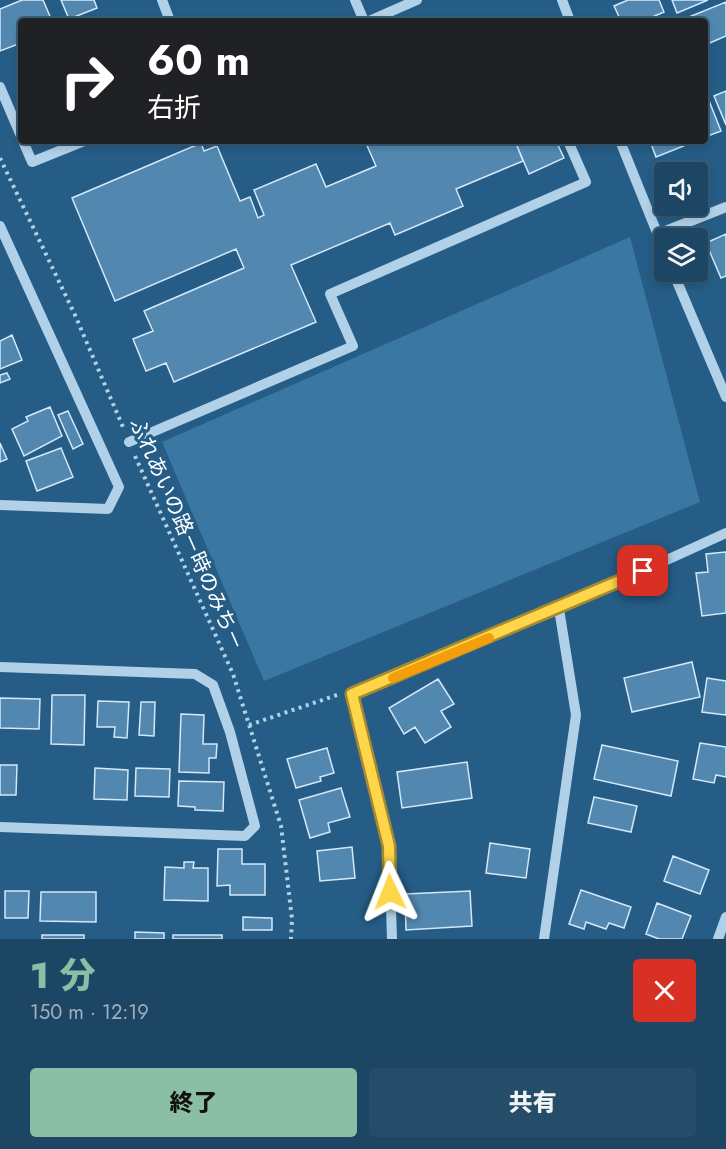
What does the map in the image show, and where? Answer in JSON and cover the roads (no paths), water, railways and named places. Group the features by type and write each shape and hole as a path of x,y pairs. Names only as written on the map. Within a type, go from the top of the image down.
{"street":[{"path":"162,0 169,18"},
{"path":"355,0 363,18"},
{"path":"376,18 417,0"},
{"path":"562,0 569,18"},
{"path":"0,87 18,129"},
{"path":"24,144 32,162 77,144"},
{"path":"129,442 353,346 330,294 586,182 569,144"},
{"path":"621,144 656,228"},
{"path":"673,228 726,207"},
{"path":"0,226 119,487 108,509 0,505"},
{"path":"677,282 726,397"},
{"path":"392,939 389,846 352,694 559,609 726,533"},
{"path":"544,939 576,715 559,609"},
{"path":"0,667 195,674 213,685 230,732 255,826 245,836 0,828"},
{"path":"718,939 726,917"}]}
